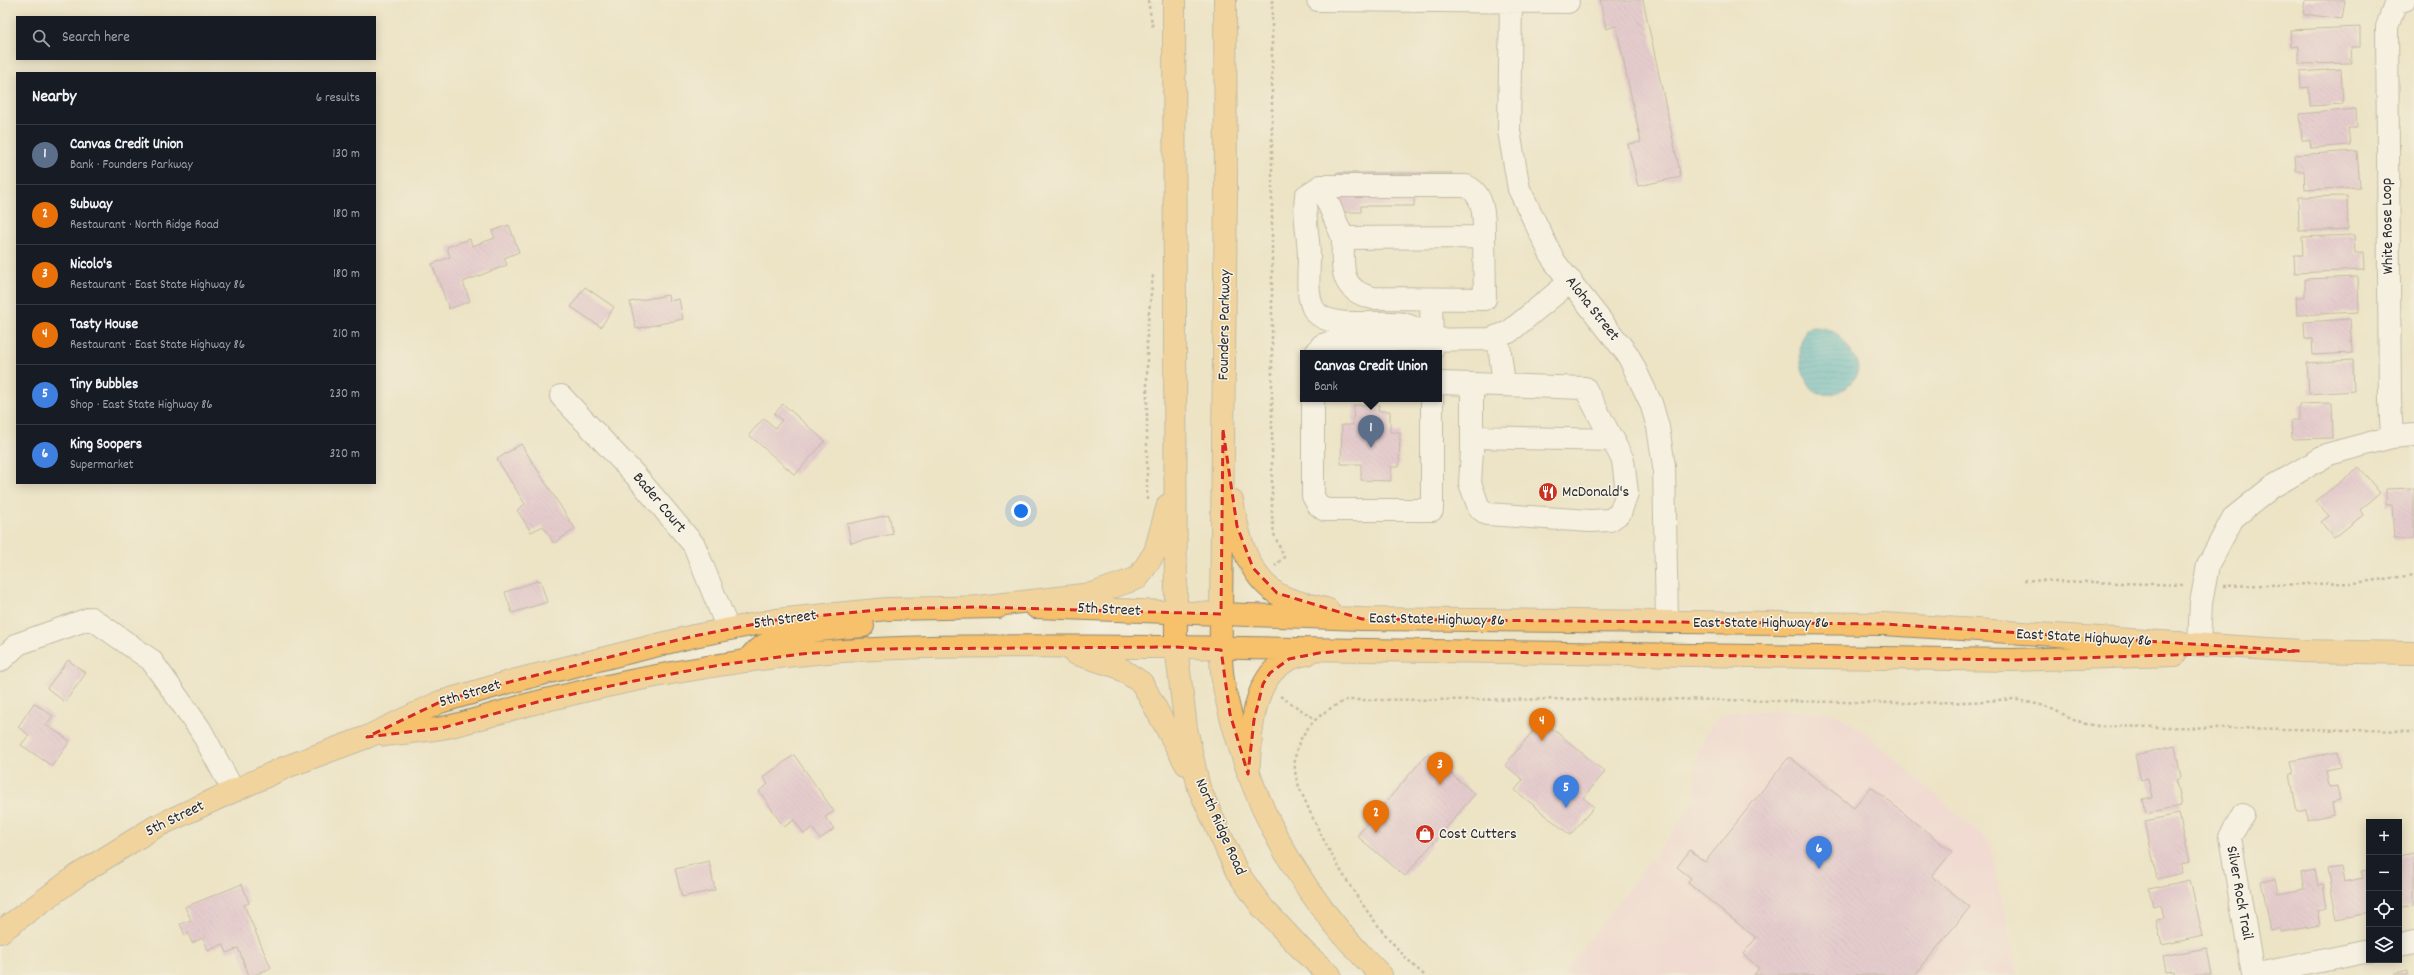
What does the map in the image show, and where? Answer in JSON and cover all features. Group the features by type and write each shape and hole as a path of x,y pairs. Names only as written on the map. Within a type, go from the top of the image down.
{"main road":[{"path":"1174,0 1176,647"},
{"name":"Founders Parkway","path":"1221,650 1224,430 1225,0"},
{"path":"1224,430 1236,526 1243,548 1253,568 1277,594 1362,619"},
{"path":"978,607 1092,594 1138,578 1155,552 1176,474"},
{"name":"5th Street","path":"0,932 37,903 127,843 233,790 286,767 366,737 440,702 513,681 728,629 776,620 837,614 978,607 1023,607 1221,614"},
{"path":"748,661 757,648 788,636 1023,607"},
{"name":"East State Highway 86","path":"1221,614 1362,619 1884,624 2300,651"},
{"path":"493,714 549,688 579,678 711,647 726,638 728,629"},
{"path":"1052,646 1118,667 1142,683 1199,788"},
{"name":"5th Street","path":"366,737 442,728 545,700 626,683 748,661 802,654 876,649 1052,646 1176,647 1221,650"},
{"name":"North Ridge Road","path":"1176,647 1186,728 1199,788 1237,872 1262,908 1305,953 1330,975"},
{"path":"1221,650 1222,673 1230,714 1248,774 1285,855 1328,916 1359,954 1381,975"},
{"name":"East State Highway 86","path":"1221,650 1354,650 2012,660 2300,651 2414,653"},
{"path":"1248,774 1258,698 1260,689 1270,673 1289,659 1304,655 1354,650"}],"street":[{"path":"1318,0 1568,2"},
{"name":"White Rose Loop","path":"2392,437 2390,401 2387,27 2396,2 2404,0"},
{"name":"Aloha Street","path":"1511,1 1509,131 1519,189 1554,261 1628,355 1651,403 1658,427 1664,466 1667,622"},
{"path":"1321,186 1343,238 1343,273 1346,283 1362,296 1373,298 1485,299 1484,219 1479,196 1474,189 1466,186 1321,186 1306,196 1304,206 1309,233 1309,293 1313,309 1323,318 1341,323 1401,324 1418,329 1432,346"},
{"path":"1343,238 1484,237"},
{"path":"1318,350 1322,345 1336,342 1432,346 1490,339 1509,332 1570,281"},
{"path":"1431,299 1432,346"},
{"path":"1498,336 1504,385"},
{"path":"1442,383 1472,384 1504,385 1585,388 1614,440 1623,460 1627,493 1620,513 1610,520 1590,521 1502,516 1487,514 1479,508 1473,495 1469,470 1472,444 1472,384"},
{"name":"Bader Court","path":"561,396 636,476 694,545 728,629"},
{"path":"1313,402 1313,496 1318,505 1325,510 1432,510 1432,402"},
{"path":"2200,644 2201,603 2208,565 2234,518 2272,487 2329,454 2392,437 2414,435"},
{"path":"1472,444 1614,440"},
{"path":"0,661 18,644 91,618 151,660 200,729 233,790"},
{"name":"Silver Rock Trail","path":"2243,815 2230,837 2253,975"},
{"path":"2402,944 2414,942"},
{"path":"2253,975 2366,952"}],"path":[{"path":"1148,0 1154,33"},
{"path":"1262,579 1284,558 1274,534 1272,515 1272,0"},
{"path":"1147,508 1147,331 1154,268"},
{"path":"2024,580 2204,586 2354,583 2414,575"},
{"path":"1424,975 1410,962 1352,890 1326,846 1300,790 1294,771 1297,747 1310,725 1315,719 1347,700 1664,699 1898,703 1969,702 2014,699 2045,706 2085,724 2100,726 2414,731"}],"highlighted area":[{"path":"1223,430 1237,526 1253,568 1277,593 1362,619 1884,624 2300,651 2012,660 1354,650 1319,653 1289,659 1270,673 1263,684 1254,720 1248,774 1230,714 1221,650 1176,647 876,649 801,654 720,665 634,681 545,700 442,728 367,737 440,702 513,681 694,636 776,620 887,609 978,607 1221,614"}],"shaded area":[{"path":"1733,711 1825,712 1839,715 1863,731 1990,842 2017,975 1562,975 1689,811 1695,798 1695,763 1700,746 1711,725 1721,716"}],"water":[{"path":"1814,327 1831,330 1839,336 1847,344 1857,363 1857,373 1854,379 1844,389 1837,392 1823,395 1817,393 1811,388 1804,376 1800,359 1801,342 1806,329"}],"building":[{"path":"1600,0 1643,0 1681,177 1638,186 1628,144 1641,142 1616,26 1606,29"},
{"path":"2305,0 2345,0 2342,19 2303,14"},
{"path":"2360,27 2360,47 2351,47 2352,63 2299,64 2299,46 2291,47 2290,30"},
{"path":"2341,69 2343,104 2310,106 2309,87 2301,88 2300,72"},
{"path":"2356,109 2357,128 2348,128 2350,145 2311,148 2310,140 2302,140 2300,114"},
{"path":"2357,151 2360,187 2305,190 2304,171 2296,171 2295,155"},
{"path":"1336,173 1452,173 1452,192 1414,192 1414,206 1361,206 1361,212 1336,212"},
{"path":"2347,196 2348,229 2299,231 2298,197"},
{"path":"509,225 519,252 504,258 507,265 463,282 470,301 449,309 432,264 450,257 447,247 470,239 472,246 495,238 492,231"},
{"path":"2354,235 2355,253 2363,252 2364,270 2295,273 2294,255 2303,255 2302,237"},
{"path":"2358,277 2359,312 2297,315 2296,297 2305,297 2305,279"},
{"path":"585,287 614,307 601,327 571,307"},
{"path":"668,295 669,301 679,299 683,319 636,329 630,302"},
{"path":"2350,319 2352,353 2313,355 2312,339 2305,339 2304,322"},
{"path":"2353,360 2354,391 2309,394 2307,363"},
{"path":"2332,403 2333,438 2292,439 2291,420 2299,420 2299,404"},
{"path":"783,404 825,441 795,475 749,435 764,418 775,428 782,420 774,414"},
{"path":"1354,405 1379,405 1378,411 1390,411 1390,432 1400,432 1399,467 1391,467 1391,481 1361,480 1361,464 1341,464 1342,425 1353,425"},
{"path":"521,444 575,529 554,543 543,526 531,532 517,510 525,504 497,459"},
{"path":"2359,467 2380,493 2360,510 2363,515 2334,538 2321,522 2329,516 2316,501"},
{"path":"2414,488 2414,539 2394,539 2392,505 2386,505 2386,489"},
{"path":"889,515 893,534 851,543 847,524"},
{"path":"540,580 547,602 512,613 505,592"},
{"path":"68,660 86,673 65,702 47,688"},
{"path":"34,703 53,716 46,725 70,741 52,766 21,745 29,735 18,727"},
{"path":"1542,720 1605,772 1583,798 1594,807 1570,835 1515,790 1523,780 1505,765"},
{"path":"2175,746 2181,778 2176,780 2181,806 2146,813 2143,799 2152,797 2148,778 2141,780 2135,755"},
{"path":"2338,752 2341,767 2326,770 2329,787 2337,786 2340,801 2332,803 2334,814 2307,820 2306,810 2297,812 2290,774 2294,774 2291,761"},
{"path":"1427,754 1475,794 1405,876 1357,836"},
{"path":"794,755 834,811 825,817 834,829 820,839 812,828 804,834 794,820 784,827 759,791 768,784 763,777"},
{"path":"1789,757 1854,808 1871,787 1952,852 1932,876 1970,907 1915,975 1754,975 1759,968 1743,954 1756,938 1688,883 1691,878 1677,867 1690,850 1705,862"},
{"path":"2179,814 2190,862 2181,864 2182,873 2157,879 2145,821"},
{"path":"2414,853 2414,905 2402,907 2402,891 2402,855"},
{"path":"709,861 715,890 682,897 675,869"},
{"path":"2341,867 2344,882 2363,878 2361,871 2366,870 2366,914 2337,919 2327,869"},
{"path":"2315,870 2318,885 2323,884 2327,908 2317,910 2320,925 2282,932 2281,928 2271,930 2261,881 2275,879 2278,894 2304,889 2301,873"},
{"path":"2190,880 2203,936 2162,945 2156,920 2164,919 2161,904 2153,906 2149,889"},
{"path":"242,884 249,903 244,905 271,968 254,975 249,975 238,948 227,953 223,944 208,951 203,938 192,943 188,933 185,935 180,924 191,920 185,907"},
{"path":"2207,948 2212,975 2175,975 2174,970 2166,971 2163,956"},
{"path":"2408,971 2408,975 2394,975 2394,974"}],"place":[{"name":"Canvas Credit Union","path":"1371,448"},
{"name":"McDonald's","path":"1548,492"},
{"name":"Tasty House","path":"1542,741"},
{"name":"Nicolo's","path":"1440,785"},
{"name":"Tiny Bubbles","path":"1566,808"},
{"name":"Subway","path":"1376,833"},
{"name":"Cost Cutters","path":"1425,834"},
{"name":"King Soopers","path":"1819,869"}]}
